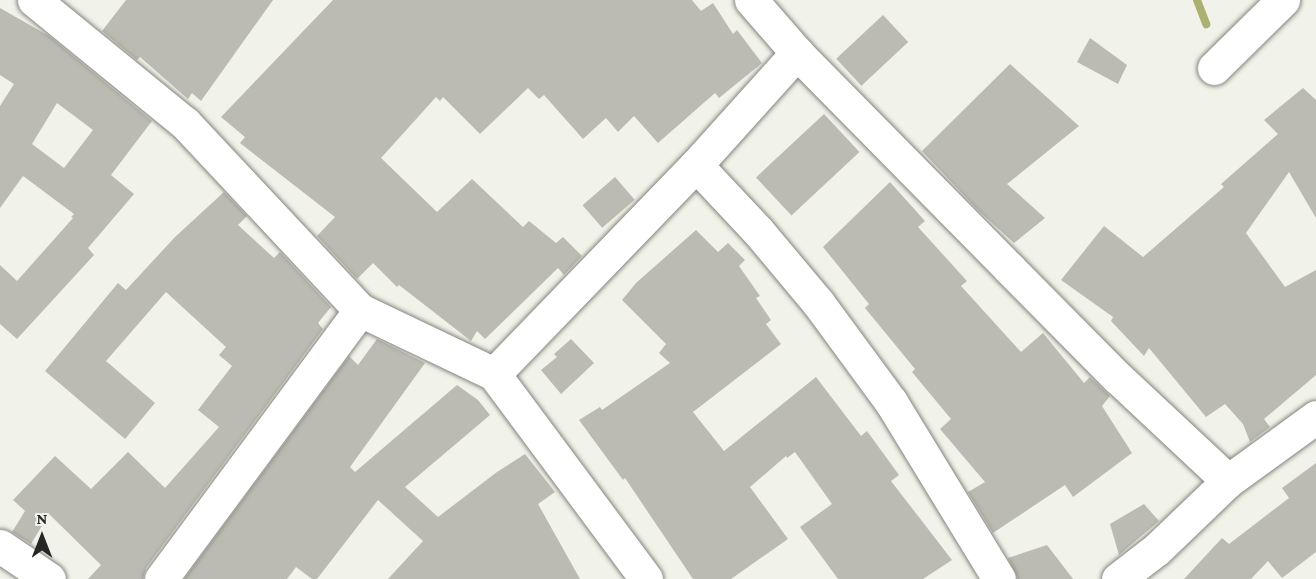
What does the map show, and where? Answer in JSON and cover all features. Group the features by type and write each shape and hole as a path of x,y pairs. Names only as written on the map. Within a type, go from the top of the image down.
{"street":[{"path":"34,0 185,123 360,310 495,375 646,579"},
{"path":"751,0 797,53 1109,369 1228,482"},
{"path":"1214,68 1283,0"},
{"path":"495,375 696,165 797,53"},
{"path":"696,165 758,231 819,304 878,384 999,579"},
{"path":"161,579 360,310"},
{"path":"1118,579 1157,549 1228,482 1316,417"},
{"path":"0,546 49,579"}],"building":[{"path":"126,0 273,0 201,101 192,93 188,99 140,57 137,60 102,31"},
{"path":"333,0 692,0 701,11 713,3 733,34 737,30 762,63 719,98 715,93 658,143 634,116 618,132 606,118 583,139 544,95 539,99 528,88 480,134 443,97 440,101 436,97 381,158 437,212 472,179 523,227 529,221 556,243 563,237 582,256 564,275 558,268 485,339 477,331 471,341 399,285 397,287 373,263 357,279 317,236 335,217 240,143 245,137 221,117"},
{"path":"0,8 49,36 152,121 111,175 134,194 88,248 94,255 17,339 0,324 0,265 17,281 73,218 71,217 74,214 23,176 0,208 0,106 14,84 0,75","holes":["57,103 93,130 64,168 32,144"]},
{"path":"883,15 908,42 861,86 836,59"},
{"path":"1090,38 1127,65 1118,84 1077,62"},
{"path":"1010,64 1079,126 1007,184 1045,218 1014,243 978,210 922,151"},
{"path":"1303,88 1316,100 1316,218 1289,172 1246,233 1285,287 1316,270 1316,375 1264,419 1270,427 1250,442 1243,424 1225,404 1206,417 1149,348 1144,356 1111,321 1113,317 1061,280 1104,226 1143,257 1224,187 1221,184 1278,134 1264,120"},
{"path":"824,114 859,152 791,215 756,177"},
{"path":"615,177 635,200 602,228 583,205"},
{"path":"890,182 925,221 918,227 967,281 961,286 1021,352 1043,333 1084,383 1090,377 1110,396 1102,406 1132,453 1073,497 1065,485 993,533 968,492 985,482 940,429 951,419 912,372 915,369 865,308 869,304 823,247"},
{"path":"224,192 247,216 238,225 274,258 280,252 331,307 318,323 323,329 146,568 143,579 88,579 101,565 49,514 31,544 12,532 25,511 13,500 55,456 91,489 128,452 165,488 219,427 198,410 232,366 219,355 226,347 166,292 106,361 155,403 125,439 45,371 118,283 126,290 175,237"},
{"path":"696,230 718,252 728,243 745,260 739,266 760,296 756,298 771,320 766,324 781,344 693,412 724,451 816,377 861,436 867,431 899,475 891,481 952,560 923,579 838,579 800,527 832,504 795,452 787,458 786,456 750,487 788,539 731,579 693,579 625,478 623,480 579,420 600,407 602,410 670,363 659,353 666,344 622,300 636,283"},
{"path":"377,339 425,363 350,467 355,472 457,385 478,400 490,415 405,487 438,517 497,472 525,454 555,492 538,504 580,579 388,579 423,541 378,500 317,579 312,579 296,567 287,579 184,579 349,356 358,365"},
{"path":"571,339 594,363 561,394 541,370 557,357 554,354"},
{"path":"1316,463 1316,552 1282,578 1268,561 1251,579 1184,579 1222,538 1229,544 1289,498 1282,488"},
{"path":"1144,504 1159,521 1119,555 1110,524"},
{"path":"1047,545 1073,579 1018,579 1008,558"}],"waterway":[{"path":"1197,0 1206,24"}]}
